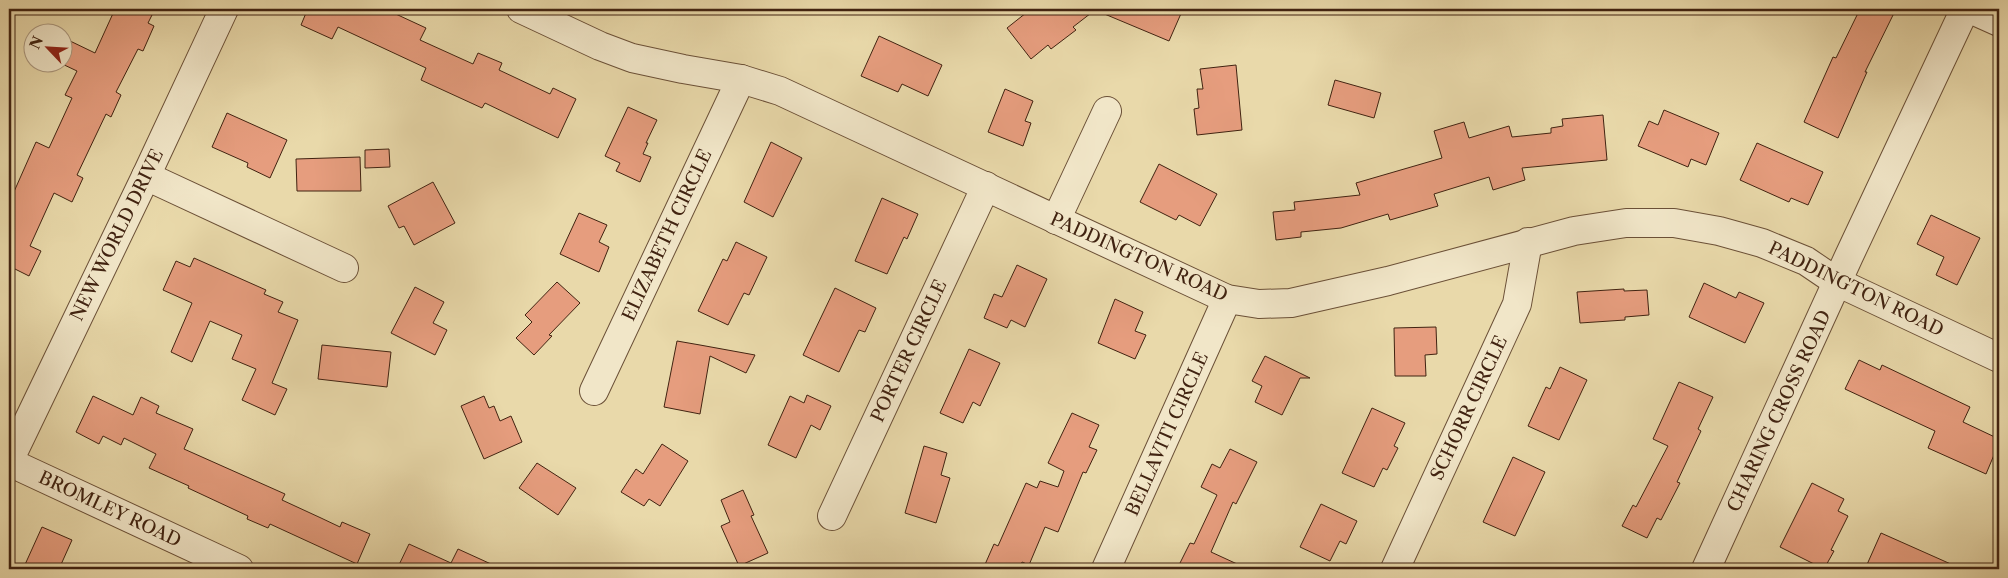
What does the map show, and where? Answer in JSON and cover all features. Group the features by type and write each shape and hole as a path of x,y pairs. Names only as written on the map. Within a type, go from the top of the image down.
{"street":[{"name":"NEW WORLD DRIVE","path":"9,462 224,9"},
{"name":"PADDINGTON ROAD","path":"521,9 600,46 632,58 683,69 741,78 780,91 1228,299 1259,304 1291,303 1388,281 1574,231 1626,223 1674,223 1719,231 1762,243 1806,262 1838,282 1999,358"},
{"name":"CHARING CROSS ROAD","path":"1712,567 1838,282 1966,9"},
{"path":"1970,9 1999,22"},
{"name":"ELIZABETH CIRCLE","path":"594,391 741,78"},
{"path":"1056,220 1107,111"},
{"path":"146,176 344,268"},
{"name":"PORTER CIRCLE","path":"832,516 986,186"},
{"name":"SCHORR CIRCLE","path":"1395,569 1518,304 1528,242"},
{"name":"BELLAVITI CIRCLE","path":"1106,569 1228,299"},
{"name":"BROMLEY ROAD","path":"9,462 238,569"}],"building":[{"path":"115,9 155,9 148,23 154,26 143,51 138,49 116,92 121,95 111,117 106,114 77,175 83,178 72,202 54,193 30,246 41,251 29,276 9,266 9,203 36,142 49,148 72,98 65,95 77,71 72,69 72,42 95,53"},
{"path":"297,9 385,9 426,28 420,40 473,64 478,53 502,63 499,70 550,94 553,88 576,99 558,138 485,103 482,108 421,80 426,68 338,27 332,39 301,25 306,13"},
{"path":"1031,9 1183,9 1169,41 1095,10 1073,27 1076,30 1051,49 1048,45 1031,59 1007,28"},
{"path":"1860,9 1896,9 1865,72 1867,72 1838,138 1804,122 1833,57 1836,58"},
{"path":"879,36 942,65 928,96 902,84 898,92 861,76"},
{"path":"1236,65 1242,130 1197,135 1194,109 1199,108 1197,89 1203,89 1200,69"},
{"path":"1335,80 1381,93 1374,118 1328,105"},
{"path":"1005,89 1033,101 1025,121 1031,123 1023,146 988,132"},
{"path":"628,107 657,120 646,143 648,143 643,154 651,157 640,182 616,171 620,163 605,156"},
{"path":"1664,110 1719,133 1706,165 1691,159 1688,167 1638,146 1649,121 1658,125"},
{"path":"227,113 287,140 270,178 247,167 248,163 212,147"},
{"path":"1603,115 1607,160 1522,168 1525,180 1493,190 1489,177 1434,194 1438,206 1390,220 1388,214 1341,228 1301,232 1301,237 1276,240 1273,212 1295,210 1294,202 1360,195 1356,183 1442,158 1434,131 1464,122 1469,138 1509,126 1512,137 1551,133 1551,128 1563,126 1562,119"},
{"path":"771,142 802,158 773,217 744,202"},
{"path":"1757,143 1823,172 1808,205 1791,198 1789,202 1740,180"},
{"path":"389,149 390,167 365,168 365,150"},
{"path":"360,157 361,191 297,191 296,159"},
{"path":"1159,164 1217,194 1200,226 1179,215 1176,220 1140,202"},
{"path":"433,182 455,223 414,245 404,226 399,228 388,206"},
{"path":"882,198 918,214 907,239 904,237 887,274 855,261"},
{"path":"579,213 607,225 599,242 609,247 599,272 560,254"},
{"path":"1931,215 1980,238 1957,285 1936,275 1944,257 1917,244"},
{"path":"736,242 767,257 749,295 744,293 728,325 698,311 723,259 727,261"},
{"path":"194,258 266,290 264,294 283,302 278,312 298,320 272,383 287,389 275,415 242,400 256,369 232,359 242,335 210,321 192,362 171,352 192,303 163,290 176,261 190,267"},
{"path":"1017,265 1047,279 1025,327 1011,320 1007,328 984,318 994,294 1002,297"},
{"path":"557,282 580,303 549,335 552,336 534,355 516,338 532,322 525,315"},
{"path":"1704,283 1736,298 1739,292 1764,303 1745,343 1689,317"},
{"path":"415,287 444,302 433,323 447,330 435,355 391,333"},
{"path":"835,288 876,308 865,332 859,330 839,372 803,355"},
{"path":"1624,289 1624,291 1647,290 1649,315 1625,317 1625,320 1580,323 1577,292"},
{"path":"1115,299 1143,312 1135,331 1146,335 1135,359 1098,343"},
{"path":"1436,327 1437,354 1425,355 1426,376 1395,376 1394,328"},
{"path":"677,341 755,355 746,373 710,356 700,414 664,407"},
{"path":"322,345 391,352 387,387 318,379"},
{"path":"969,349 1000,363 980,406 973,402 963,423 940,413"},
{"path":"1265,356 1310,378 1300,378 1282,415 1255,402 1262,386 1252,381"},
{"path":"1859,360 1880,370 1882,365 1970,407 1963,422 1999,439 1986,474 1928,448 1935,431 1845,389"},
{"path":"1560,367 1587,380 1559,440 1528,426 1546,387 1550,389"},
{"path":"1679,382 1713,397 1698,429 1701,431 1677,482 1680,483 1661,520 1657,518 1647,538 1622,526 1633,505 1636,507 1668,446 1653,439"},
{"path":"807,395 831,406 820,430 811,425 796,458 768,445 790,396 804,403"},
{"path":"93,396 133,415 141,397 159,406 156,413 193,429 184,449 285,494 282,500 340,527 342,522 370,534 357,564 270,524 268,528 247,519 248,516 149,468 156,454 124,438 121,445 103,436 99,444 76,432"},
{"path":"484,396 489,408 494,406 500,421 511,416 522,442 484,459 461,406"},
{"path":"1372,408 1405,423 1394,446 1398,448 1387,470 1383,468 1374,487 1342,473"},
{"path":"1072,413 1099,425 1089,447 1097,450 1086,473 1083,472 1058,532 1045,527 1029,565 1022,562 1019,569 983,569 994,544 998,546 1026,483 1037,488 1040,481 1058,487 1064,471 1048,463"},
{"path":"662,444 688,461 660,506 649,499 644,506 621,492 636,469 643,474"},
{"path":"924,446 947,453 941,475 950,478 936,523 905,513"},
{"path":"1230,449 1257,462 1236,504 1233,502 1211,552 1248,569 1177,569 1190,543 1194,544 1217,495 1201,487 1212,464 1220,468"},
{"path":"1513,457 1545,472 1515,536 1483,522"},
{"path":"537,463 576,488 558,515 519,488"},
{"path":"1812,483 1844,499 1838,511 1848,516 1831,550 1834,551 1824,569 1780,547"},
{"path":"743,490 754,515 751,516 768,553 739,566 721,526 730,522 721,500"},
{"path":"1321,504 1357,521 1346,544 1340,541 1330,561 1300,547"},
{"path":"42,527 72,540 59,569 23,569"},
{"path":"1881,533 1962,569 1865,569"},
{"path":"409,544 451,563 458,549 502,569 397,569"}]}
